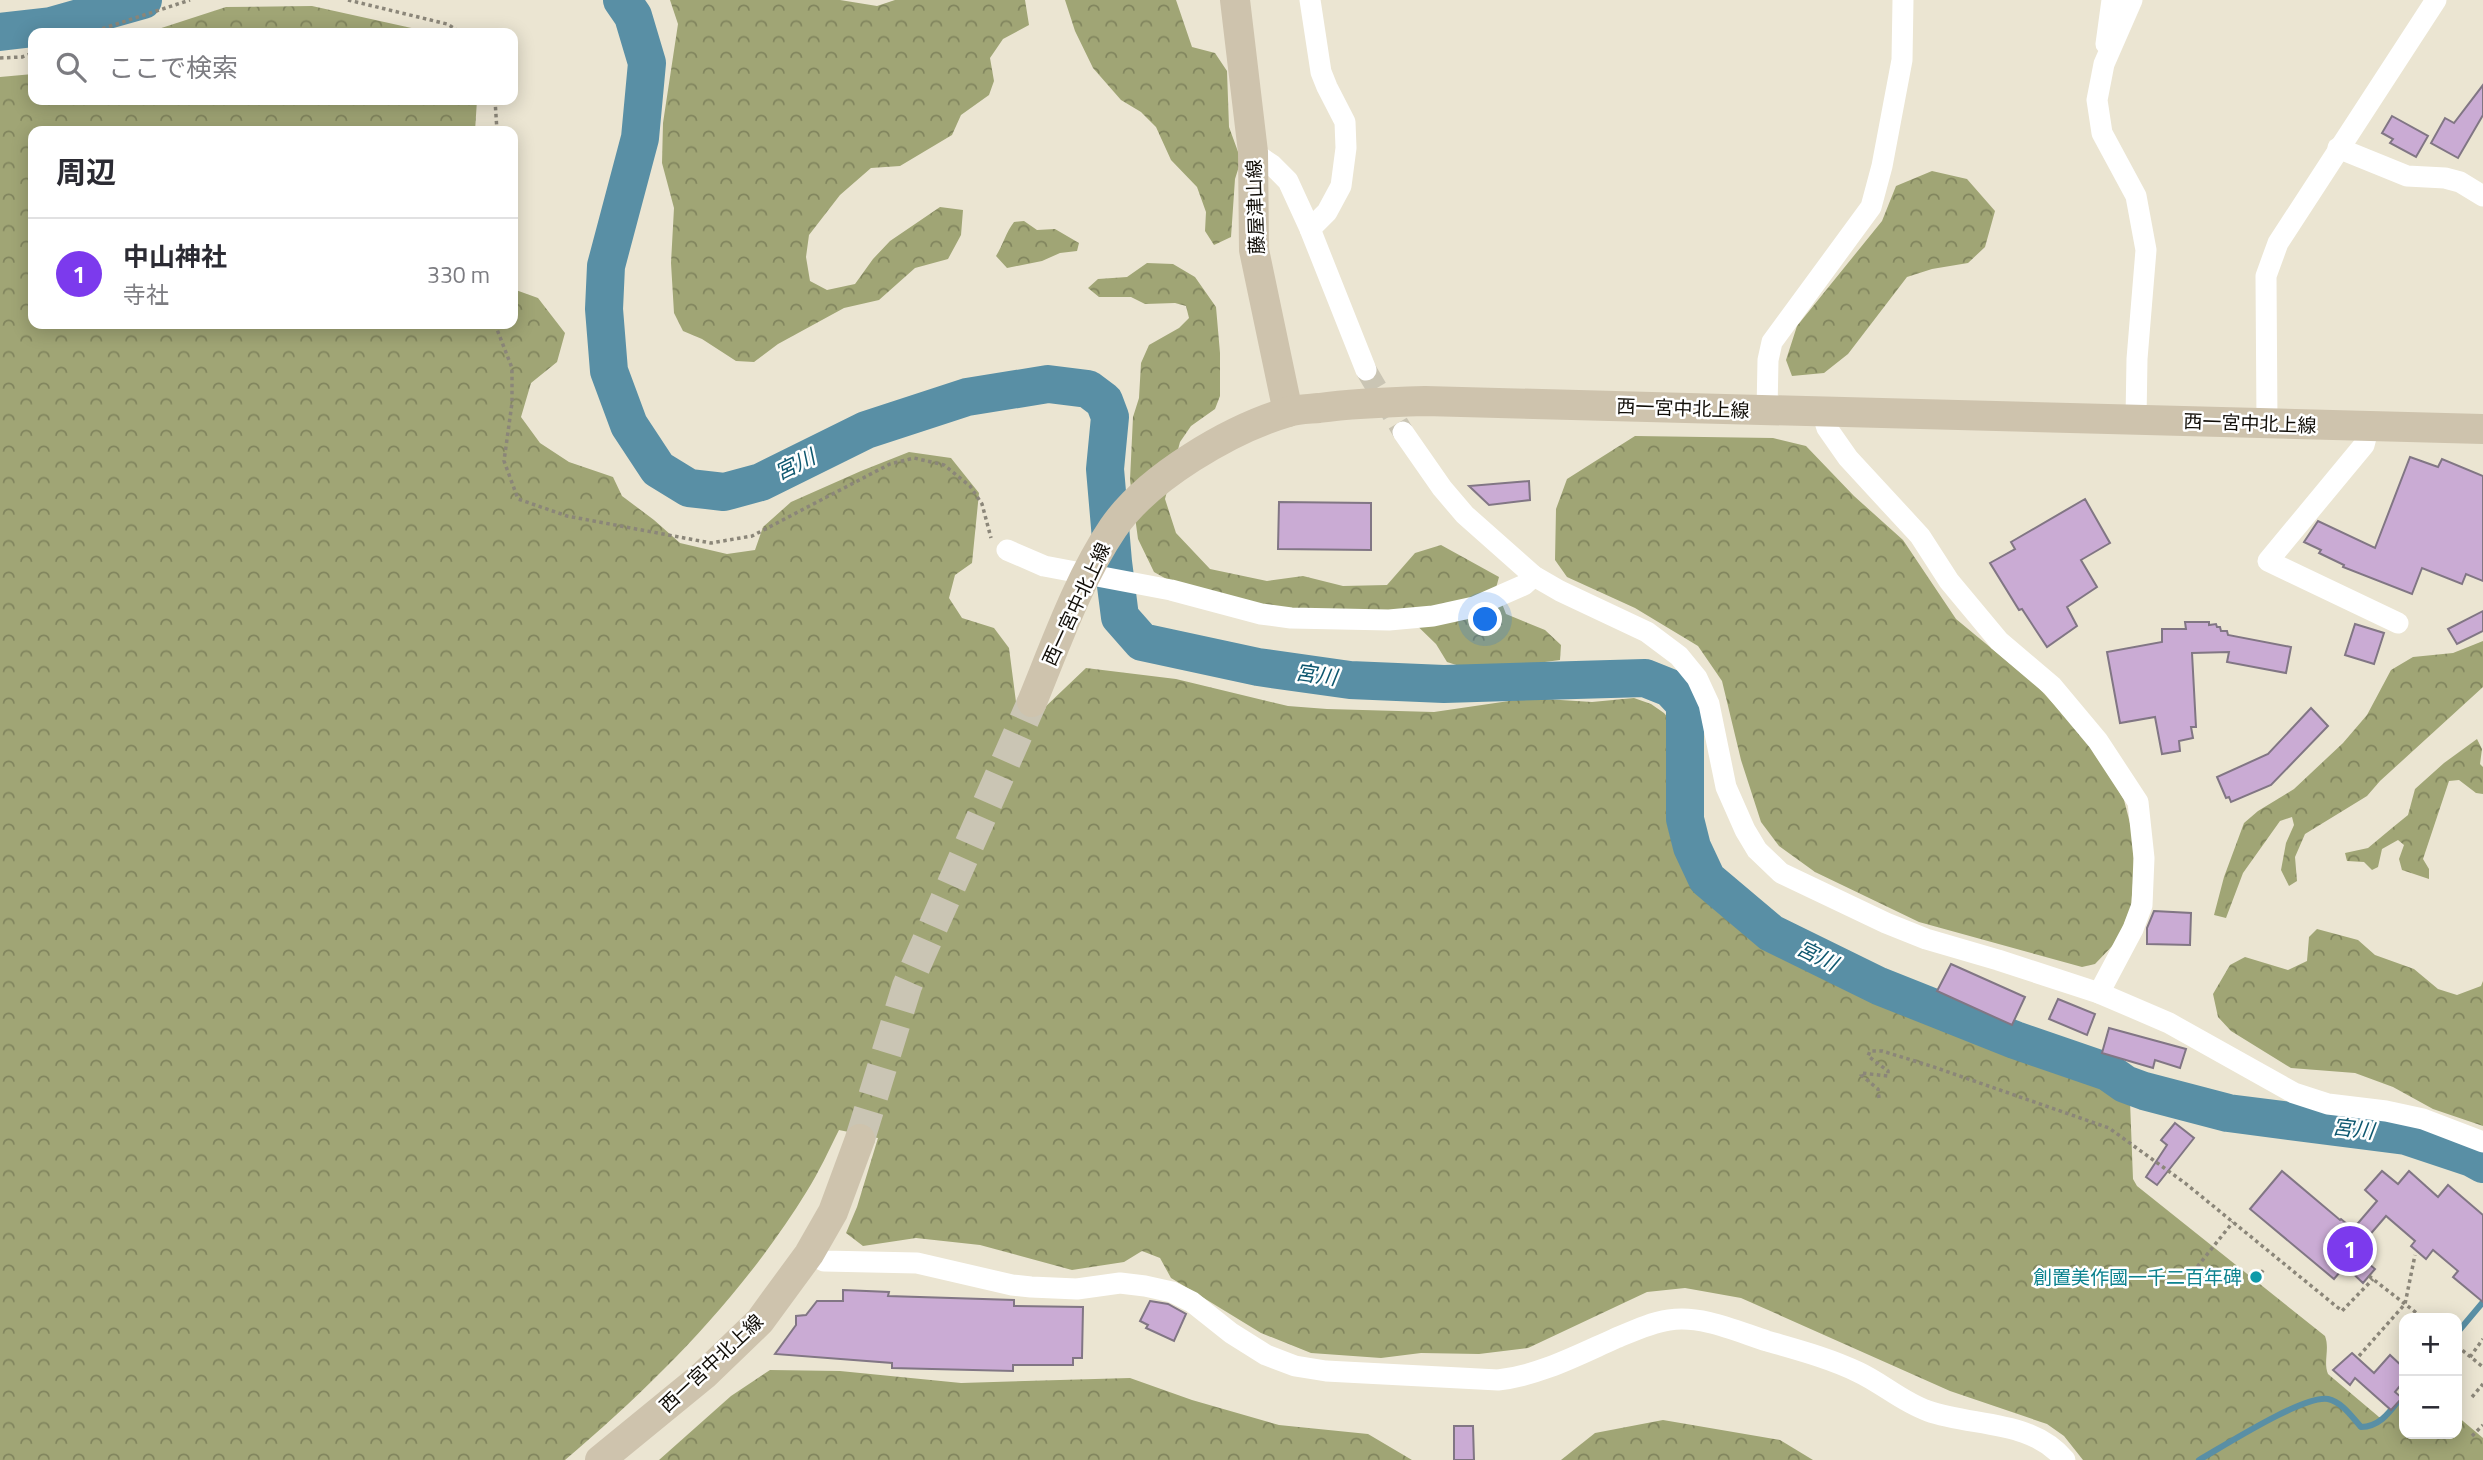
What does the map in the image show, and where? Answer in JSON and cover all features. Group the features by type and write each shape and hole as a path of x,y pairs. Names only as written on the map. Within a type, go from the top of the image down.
{"main road":[{"name":"藤屋津山線","path":"1235,0 1253,152 1254,250 1288,412"},
{"name":"西一宮中北上線","path":"1032,702 1078,593 1113,528 1144,492 1177,467 1241,431 1288,412 1354,403 1425,401 2483,429"},
{"name":"西一宮中北上線","path":"600,1460 704,1375 760,1321 809,1254 833,1212 860,1139"}],"street":[{"path":"1310,0 1321,72 1345,122 1346,148 1341,186 1327,212 1310,229"},
{"path":"1767,411 1768,360 1772,342 1871,207 1882,166 1902,60 1903,0"},
{"path":"2112,0 2097,100 2102,133 2136,196 2147,250 2137,359 2136,419"},
{"path":"2104,64 2132,0"},
{"path":"2267,424 2266,276 2278,243 2436,0"},
{"path":"2338,148 2407,176 2445,177 2460,182 2483,196"},
{"path":"1253,152 1272,165 1288,181 1366,370"},
{"path":"1822,412 1827,429 1848,458 1920,536 1949,582 1999,641 2060,695 2098,741 2138,802 2144,858 2142,905 2133,929 2099,993"},
{"path":"2370,426 2364,445 2268,561 2398,623"},
{"path":"1403,432 1465,515 1534,576 1647,632 1679,656 1698,678 1709,704 1726,787 1757,850 1781,873 1926,939 2099,993 2189,1033 2294,1093 2328,1104 2386,1111 2423,1119 2483,1142"},
{"path":"1007,550 1044,566 1171,590 1261,614 1291,618 1389,620 1433,616 1474,607 1524,585 1534,576"},
{"path":"809,1254 824,1262 917,1264 1031,1287 1077,1289 1120,1283 1172,1292 1266,1355 1295,1366 1326,1371 1499,1380 1522,1377 1548,1369 1639,1328 1667,1320 1686,1319 1710,1323 1830,1360 1860,1373 1903,1400 1927,1411 1960,1420 2020,1430 2037,1437 2065,1460"}],"path":[{"path":"104,28 190,0"},
{"path":"348,0 447,24 454,28"},
{"path":"0,58 28,55"},
{"path":"495,105 497,126"},
{"path":"497,329 512,368 512,403 504,461 517,499 567,516 710,543 752,536 890,464 914,458 944,465 970,486 982,504 990,537 1007,550"},
{"path":"1879,1098 1878,1089 1861,1073 1888,1076 1888,1071 1868,1056 1870,1051 1898,1055 2109,1128 2185,1183 2343,1311 2371,1277 2417,1313"},
{"path":"2193,1272 2233,1222"},
{"path":"2360,1356 2405,1304 2415,1255"},
{"path":"2470,1357 2483,1339"},
{"path":"2462,1350 2483,1367"},
{"path":"2472,1397 2483,1384"},
{"path":"2472,1436 2483,1425"}],"green space":[{"path":"670,0 840,0 877,6 895,0 1025,0 1029,25 1003,39 990,58 994,81 989,95 961,115 952,135 900,166 871,168 840,195 809,235 806,257 810,281 827,290 855,284 890,241 940,207 963,210 961,235 948,259 915,268 879,300 844,308 778,344 754,362 736,361 702,339 683,331 674,313 671,263 674,208 662,163 663,123 678,24"},
{"path":"1065,0 1176,0 1192,47 1215,53 1227,71 1229,127 1241,160 1235,179 1231,237 1214,245 1205,231 1206,212 1197,187 1171,160 1156,127 1141,112 1121,100 1093,68 1075,31"},
{"path":"312,6 411,28 161,28 226,7"},
{"path":"28,74 28,105 477,105 475,126 28,126 28,329 518,329 518,291 538,298 565,333 557,362 531,383 521,417 540,443 569,462 613,477 622,496 680,543 727,554 755,550 763,527 791,502 909,452 951,458 979,493 972,563 955,575 949,598 962,618 994,628 1009,648 1016,702 1043,709 1086,668 1176,679 1288,706 1327,709 1434,712 1529,698 1592,702 1634,698 1651,704 1671,721 1676,733 1675,837 1680,854 1693,873 1771,944 1787,954 1980,1034 2104,1079 2115,1086 2130,1101 2133,1179 2137,1186 2325,1336 2328,1374 2379,1417 2386,1418 2399,1404 2399,1439 2462,1439 2462,1420 2483,1438 2483,1460 2083,1460 2064,1436 2047,1424 1950,1391 1741,1298 1685,1288 1647,1292 1528,1348 1479,1354 1421,1353 1381,1358 1311,1353 1261,1333 1171,1278 1160,1258 1142,1251 1124,1262 1072,1270 980,1245 916,1238 863,1246 846,1233 857,1207 878,1138 839,1130 811,1184 782,1229 727,1301 633,1400 565,1460 0,1460 0,77"},
{"path":"1932,171 1967,179 1995,211 1985,247 1968,263 1932,269 1907,277 1848,354 1824,373 1792,376 1786,360 1797,326 1882,221 1896,186"},
{"path":"1024,221 1037,230 1055,229 1079,243 1077,251 1007,268 996,256 1014,222"},
{"path":"1147,263 1173,264 1195,277 1216,307 1220,396 1215,409 1191,426 1180,442 1165,499 1176,533 1210,569 1267,581 1303,576 1343,586 1387,585 1415,553 1441,545 1499,577 1496,588 1506,614 1545,630 1561,645 1560,660 1475,671 1447,662 1436,644 1404,613 1293,610 1243,602 1172,582 1154,572 1138,539 1130,480 1133,417 1139,398 1141,363 1149,345 1179,328 1189,318 1186,306 1175,303 1145,304 1131,297 1099,297 1088,288 1098,279 1127,277"},
{"path":"1635,436 1773,438 1806,446 1854,496 1903,540 1956,619 2037,686 2082,735 2124,800 2133,835 2131,907 2117,941 2095,964 2082,967 1919,922 1815,872 1779,846 1761,822 1741,760 1722,681 1698,646 1635,608 1567,577 1555,560 1556,509 1567,479"},
{"path":"2483,641 2483,687 2367,796 2305,834 2295,857 2297,881 2289,886 2281,870 2286,843 2294,825 2292,817 2280,821 2243,873 2226,918 2214,915 2224,877 2244,823 2294,789 2343,743 2367,715 2391,670 2413,657 2453,653"},
{"path":"2477,739 2482,749 2480,764 2483,767 2483,794 2476,793 2459,780 2449,781 2423,859 2429,869 2429,879 2402,870 2399,859 2404,845 2398,840 2382,849 2378,867 2372,870 2364,862 2347,861 2345,853 2368,848 2408,815 2415,789"},
{"path":"2317,929 2358,940 2375,955 2414,969 2438,989 2457,995 2481,986 2483,981 2483,1126 2433,1109 2393,1087 2355,1073 2291,1068 2231,1031 2218,1017 2213,994 2230,965 2245,957 2288,970 2307,961 2309,937"},
{"path":"770,1370 840,1371 961,1383 1130,1378 1192,1400 1279,1425 1368,1434 1412,1460 659,1460 731,1396"},
{"path":"1663,1420 1780,1440 1813,1460 1561,1460 1595,1433"}],"building":[{"path":"2483,85 2483,115 2458,158 2431,143 2445,118 2454,123"},
{"path":"2392,116 2428,136 2416,157 2390,143 2393,139 2382,133"},
{"path":"2410,457 2438,467 2442,459 2483,476 2483,581 2466,574 2462,584 2422,568 2412,594 2343,567 2344,565 2319,553 2321,550 2304,542 2318,521 2375,548"},
{"path":"1529,481 1530,500 1489,505 1469,486"},
{"path":"2085,499 2110,543 2081,560 2097,587 2067,607 2077,626 2047,647 2022,609 2019,610 1990,563 2015,549 2011,542"},
{"path":"1279,502 1371,503 1371,550 1278,549"},
{"path":"2483,611 2483,631 2457,644 2448,629"},
{"path":"2185,622 2209,622 2209,625 2216,624 2220,627 2221,631 2227,631 2228,635 2291,647 2286,673 2227,662 2229,652 2192,653 2196,727 2191,727 2193,738 2179,741 2180,751 2162,754 2155,717 2120,723 2107,652 2162,642 2162,629 2186,629"},
{"path":"2355,624 2384,633 2374,664 2345,655"},
{"path":"2311,708 2328,726 2271,785 2231,802 2229,797 2226,798 2217,777 2268,754"},
{"path":"2154,911 2191,913 2190,945 2147,944 2147,928"},
{"path":"1951,964 2025,997 2012,1025 1937,991"},
{"path":"2058,999 2095,1014 2087,1035 2049,1019"},
{"path":"2109,1028 2186,1049 2180,1068 2155,1060 2153,1068 2102,1053"},
{"path":"2175,1123 2194,1138 2157,1185 2146,1177 2167,1145 2161,1140"},
{"path":"2282,1171 2353,1229 2377,1201 2365,1190 2382,1171 2398,1184 2409,1171 2438,1197 2448,1185 2483,1215 2483,1302 2453,1277 2458,1271 2433,1250 2426,1259 2411,1246 2415,1241 2386,1216 2355,1252 2375,1269 2363,1283 2345,1266 2334,1279 2250,1209"},
{"path":"843,1290 889,1292 888,1296 1014,1300 1014,1306 1083,1307 1082,1358 1073,1358 1073,1365 1013,1365 1013,1371 892,1368 892,1363 775,1354 796,1325 796,1316 806,1315 817,1301 843,1301"},
{"path":"1150,1301 1168,1304 1186,1314 1174,1341 1146,1328 1148,1325 1140,1321"},
{"path":"2352,1353 2374,1373 2390,1355 2399,1363 2399,1387 2395,1392 2399,1395 2399,1401 2391,1410 2355,1378 2350,1385 2333,1370"},
{"path":"1454,1426 1473,1426 1474,1460 1454,1460"}],"waterway":[{"name":"宮川","path":"34,28 51,26 143,0"},
{"name":"宮川","path":"622,0 633,16 647,63 640,138 606,266 604,309 609,371 629,425 658,469 689,488 724,492 761,482 866,430 967,397 1048,384 1088,389 1104,401 1110,417 1105,469 1120,617 1142,642 1258,667 1350,680 1444,684 1645,678 1670,688 1685,704 1685,819 1692,847 1707,879 1771,933 1879,986 2015,1040 2108,1072 2125,1084 2144,1091 2228,1113 2406,1136 2483,1164"},
{"name":"宮川","path":"0,32 28,29"},
{"path":"2462,1327 2483,1302"},
{"path":"2199,1460 2283,1413 2316,1400 2328,1399 2338,1403 2361,1427 2381,1420 2399,1401"}],"tunnel":[{"path":"1366,370 1403,432"},
{"path":"860,1139 907,986 1032,702"}],"place":[{"name":"中山神社","path":"2350,1249"},
{"name":"創置美作國一千二百年碑","path":"2256,1277"}]}
